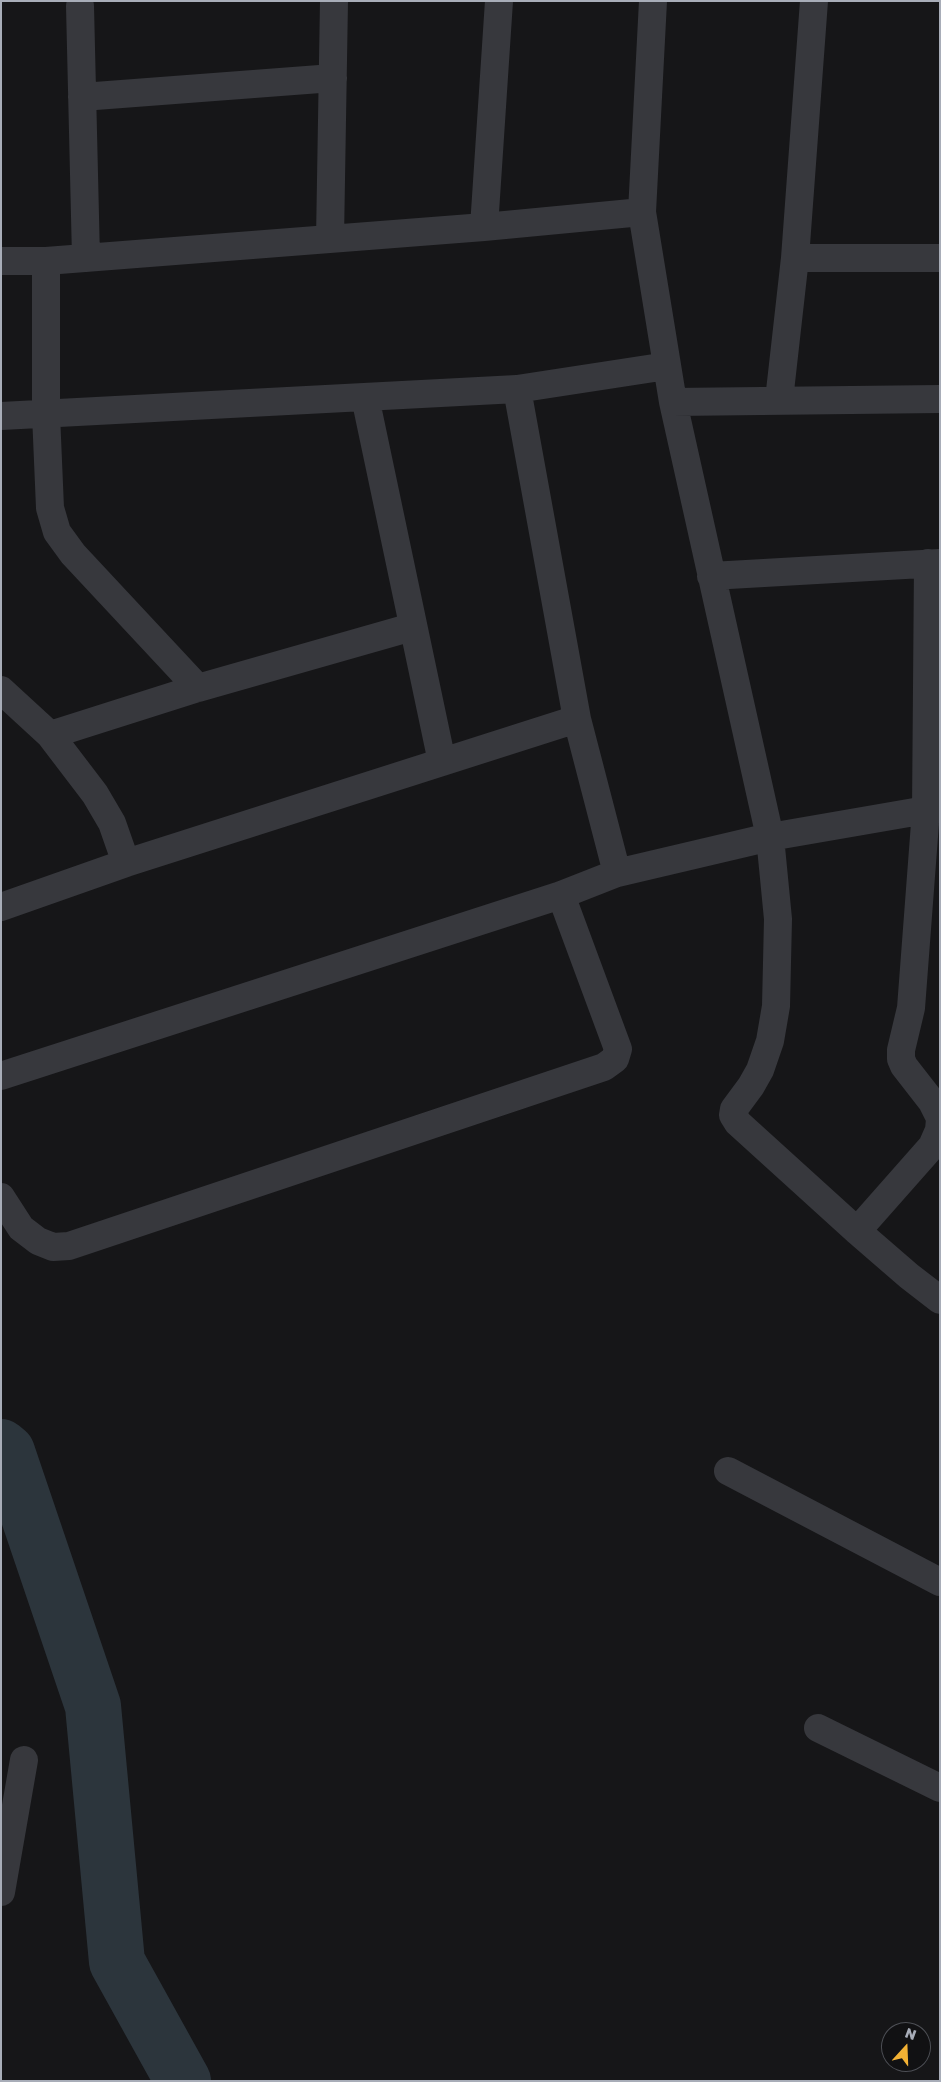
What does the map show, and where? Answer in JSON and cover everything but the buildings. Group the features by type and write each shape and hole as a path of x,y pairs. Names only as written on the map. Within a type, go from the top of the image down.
{"street":[{"path":"330,239 334,1"},
{"path":"484,227 499,1"},
{"path":"654,1 642,212 674,402 770,837 778,918 776,1006 770,1041 760,1070 734,1109 733,1116 738,1123 857,1231 908,1276 940,1300"},
{"path":"779,400 795,258 814,1"},
{"path":"80,6 86,258"},
{"path":"82,98 333,78"},
{"path":"1,261 46,261 86,258 484,227 642,212"},
{"path":"795,258 940,258"},
{"path":"46,261 46,414 50,508 57,532 73,554 198,688"},
{"path":"1,416 517,389 667,366"},
{"path":"517,389 577,719 617,873"},
{"path":"365,397 442,762"},
{"path":"674,402 940,399"},
{"path":"711,576 934,563 933,810 911,1008 901,1050 901,1059 904,1066 932,1102 940,1119 939,1130 932,1146 857,1231"},
{"path":"50,736 198,688 412,627"},
{"path":"1,690 50,736 95,794 112,823 126,863"},
{"path":"1,907 126,863 577,719"},
{"path":"1,1076 561,895 617,873 770,837 933,810"},
{"path":"1,1197 21,1228 38,1241 53,1247 69,1246 604,1067 615,1059 618,1049 561,895"},
{"path":"728,1471 940,1582"},
{"path":"818,1728 940,1788"},
{"path":"1,1892 24,1760"}],"waterway":[{"path":"1,1447 7,1452 93,1706 117,1962 183,2081"}]}
